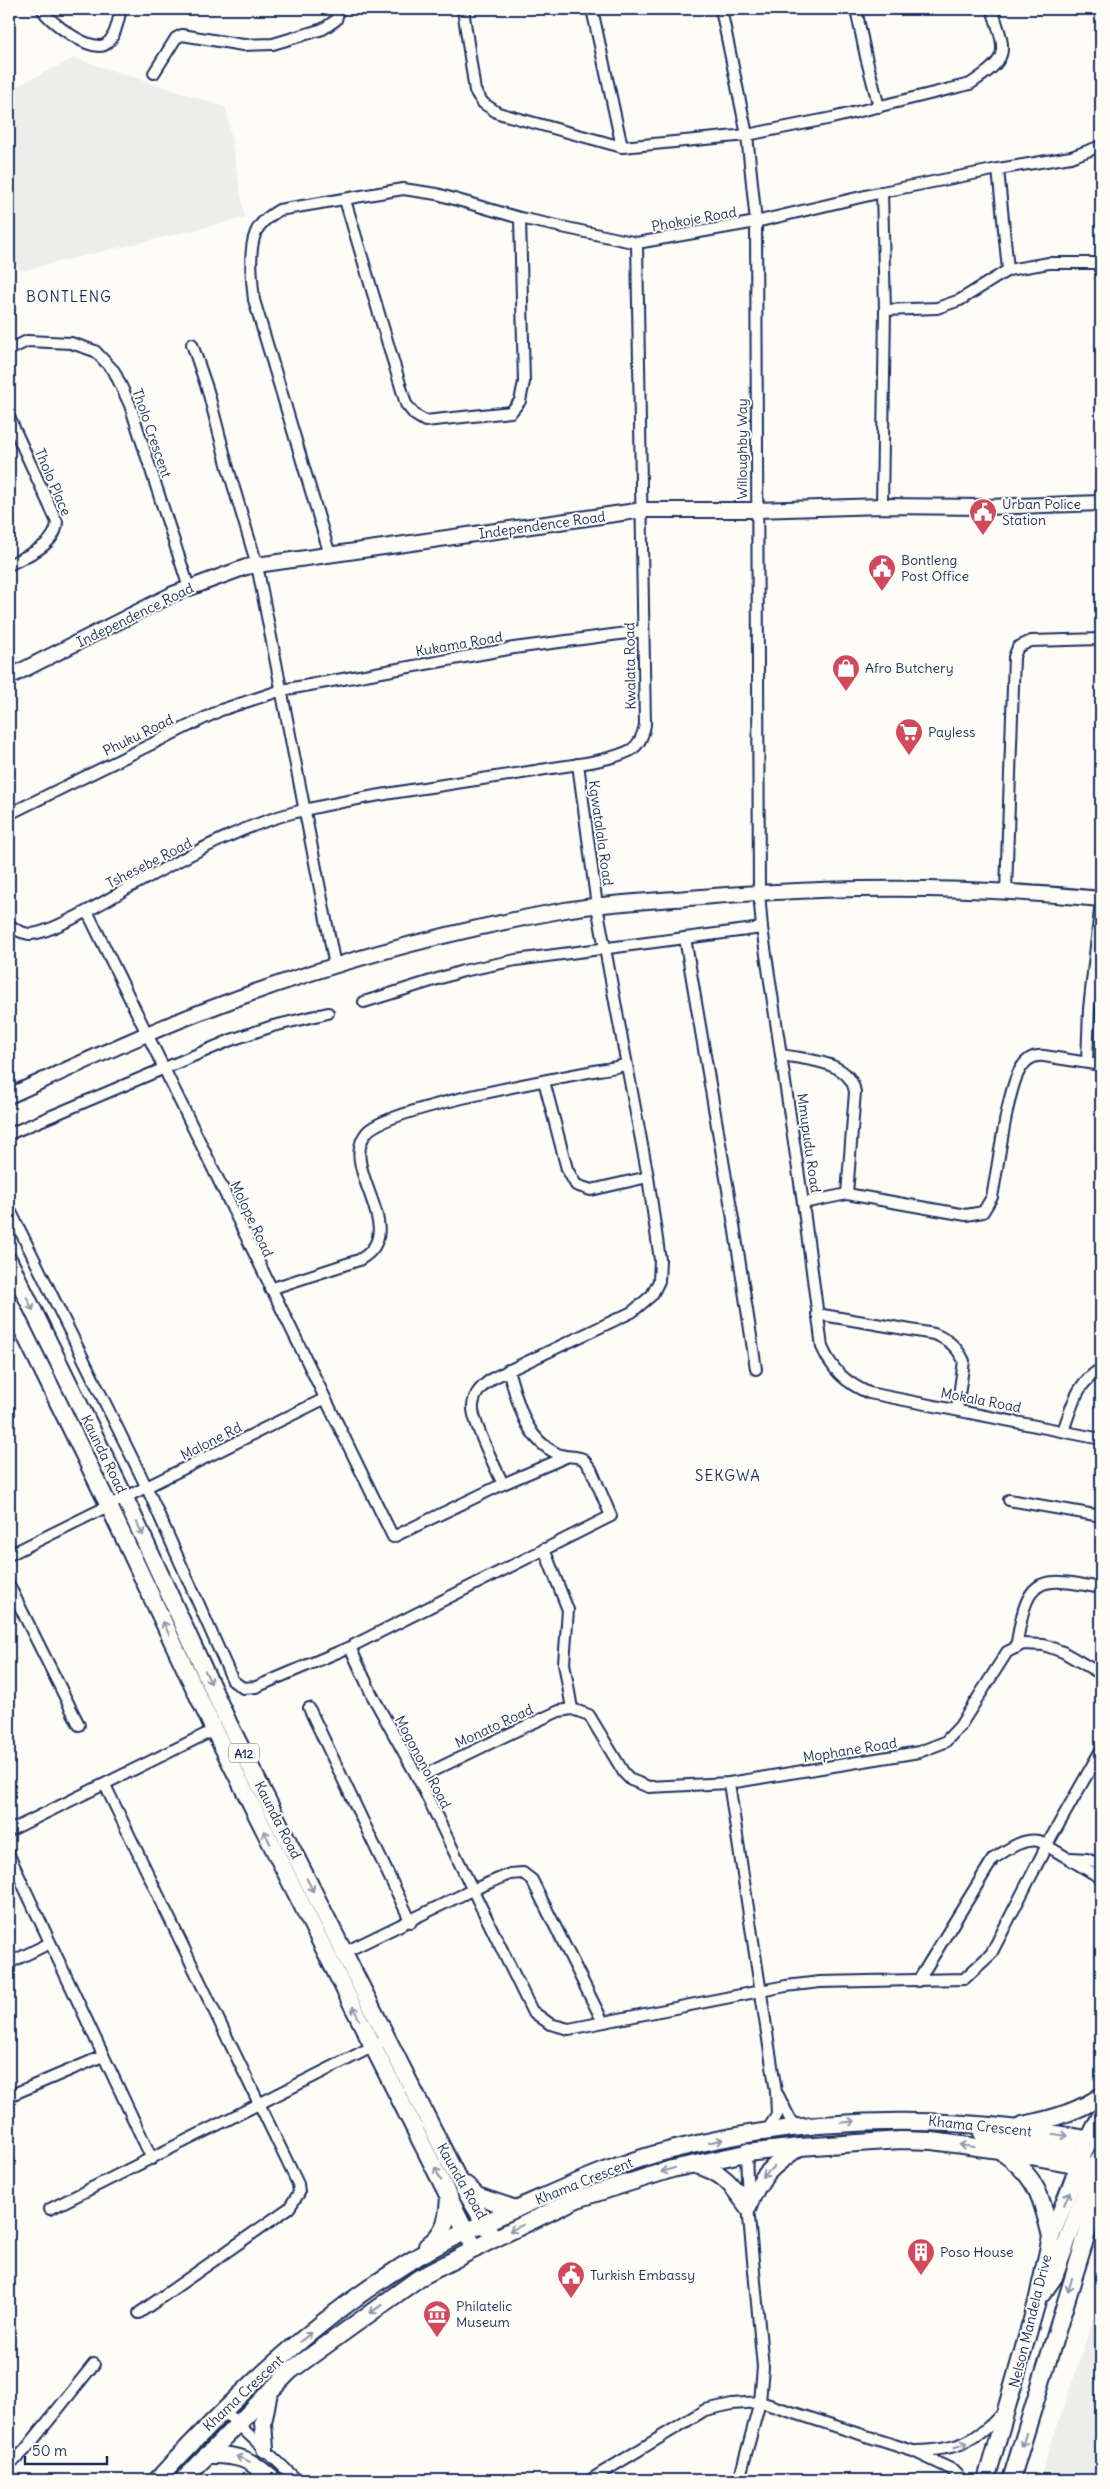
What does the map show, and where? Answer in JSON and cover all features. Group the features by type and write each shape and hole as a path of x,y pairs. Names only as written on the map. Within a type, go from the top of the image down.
{"main road":[{"name":"Kaunda Road","path":"9,1261 125,1498 229,1724 457,2177 494,2239"},
{"name":"Kaunda Road","path":"9,1302 109,1506 214,1730 475,2249"},
{"path":"1010,2127 1050,2119 1091,2103 1101,2096"},
{"path":"1037,2302 1054,2277 1095,2156 1101,2115"},
{"name":"Khama Crescent","path":"157,2480 223,2410 282,2356 404,2264 485,2221 516,2209 571,2183 615,2167 670,2150 744,2136 867,2120 964,2122 1010,2127 1095,2156"},
{"path":"949,2122 971,2131 1095,2156"},
{"name":"Khama Crescent","path":"183,2480 290,2371 419,2278 577,2199 691,2164 746,2153 800,2146 901,2140 932,2141 999,2150 1095,2156"},
{"path":"748,2208 754,2190 763,2175 800,2146"},
{"path":"999,2150 1017,2162 1037,2188 1051,2237"},
{"name":"Nelson Mandela Drive","path":"986,2480 1009,2406 1037,2302 1051,2237 1095,2156"},
{"path":"691,2164 714,2170 721,2175 734,2188 748,2208"},
{"path":"457,2177 477,2196 516,2209"},
{"name":"Nelson Mandela Drive","path":"1012,2480 1101,2188"},
{"path":"404,2264 440,2235 447,2219 449,2195"},
{"path":"1081,2249 1101,2223"},
{"path":"265,2449 263,2422 269,2392"},
{"path":"207,2455 229,2455 246,2459 273,2480"}],"street":[{"path":"42,9 67,33 95,47 105,46 112,39 121,9"},
{"path":"154,73 176,38 182,35 244,45 274,44 323,29 336,20 339,9"},
{"path":"463,9 475,91 483,103 498,113 622,147 747,135 879,107 970,84 988,72 1002,58 1003,44 992,9"},
{"path":"592,9 622,147"},
{"name":"Willoughby Way","path":"721,9 747,135 756,222 759,892"},
{"path":"856,9 879,107"},
{"name":"Phokoje Road","path":"637,243 756,222 882,192 998,169 1072,158 1101,146"},
{"path":"998,169 1008,270"},
{"path":"330,555 254,300 251,263 256,232 267,218 279,210 403,189 437,194 520,218 637,243"},
{"path":"882,192 885,310 882,506"},
{"path":"345,200 406,404 415,415 425,421 511,412 520,401 524,382 520,218"},
{"name":"Kwalata Road","path":"303,810 578,764 631,750 643,736 645,725 642,631 643,510 637,243"},
{"path":"885,310 937,308 960,300 1008,270 1049,263 1101,263"},
{"name":"Tholo Crescent","path":"9,350 27,341 54,340 71,343 95,352 114,371 130,405 189,588"},
{"path":"192,344 208,391 228,468 257,565 282,690 303,810 335,966"},
{"name":"Tholo Place","path":"9,417 55,514 57,532 43,546 9,565"},
{"name":"Independence Road","path":"9,677 189,588 246,567 257,565 643,510 756,510 882,506 986,507 1101,503"},
{"name":"Kukama Road","path":"282,690 514,648 642,631"},
{"path":"1006,891 1014,657 1018,647 1031,641 1101,639"},
{"name":"Phuku Road","path":"9,814 221,710 282,690"},
{"name":"Kgwatalala Road","path":"502,1484 472,1412 475,1396 486,1383 508,1370 632,1312 652,1296 659,1281 660,1260 648,1177 606,948 596,906 578,764"},
{"name":"Tshesebe Road","path":"9,924 14,929 30,934 87,911 221,841 266,821 303,810"},
{"path":"9,1096 147,1033 223,1003 335,966 473,930 596,906 759,892 900,888 1006,891 1101,900 1099,939 1089,1009 1088,1062"},
{"name":"Mmupudu Road","path":"759,892 762,928 782,1055 822,1347 829,1362 838,1374 855,1387"},
{"name":"Molope Road","path":"87,911 270,1289 393,1537 502,1484"},
{"path":"364,1002 463,971 516,960 762,928"},
{"path":"686,938 756,1369"},
{"path":"9,1134 56,1116 163,1067 273,1026 328,1013"},
{"path":"782,1055 826,1064 849,1075 854,1082 855,1092 847,1194"},
{"path":"803,1203 847,1194 966,1215 983,1212 992,1197 1014,1082 1020,1069 1028,1060 1036,1055 1101,1065"},
{"path":"270,1289 359,1260 369,1254 377,1245 379,1226 360,1150 364,1135 372,1127 397,1116 432,1106 626,1065"},
{"path":"544,1082 567,1169 576,1185 591,1190 648,1177"},
{"path":"9,1208 147,1488 233,1680 243,1688 256,1687 350,1647 612,1516 587,1464 580,1458 566,1456 543,1446 534,1435 526,1423 508,1370"},
{"path":"817,1314 934,1334 946,1339 954,1346 964,1361 957,1409"},
{"path":"1063,1431 1077,1390 1089,1375 1101,1369"},
{"name":"Mokala Road","path":"855,1387 886,1397 957,1409 1101,1439"},
{"name":"Malone Rd","path":"9,1555 324,1399"},
{"path":"502,1484 566,1456"},
{"path":"1009,1500 1101,1516"},
{"path":"544,1550 568,1610 564,1663 572,1708"},
{"path":"1016,1648 1022,1610 1029,1594 1038,1586 1043,1583 1058,1581 1101,1588"},
{"path":"9,1585 79,1725"},
{"path":"1016,1648 1024,1644 1044,1645 1063,1652 1101,1674"},
{"name":"Mogonono Road","path":"350,1647 372,1695 418,1778 472,1890 536,2015 557,2027 569,2029 762,1990 820,1982 964,1979 990,1954 1047,1845 1101,1750"},
{"name":"Mophane Road","path":"572,1708 584,1712 594,1720 624,1772 639,1784 659,1788 729,1783 919,1752 945,1742 960,1726 1007,1652 1016,1648"},
{"path":"309,1708 411,1922"},
{"name":"Monato Road","path":"418,1778 526,1726 560,1711 572,1708"},
{"path":"9,1831 214,1730"},
{"path":"729,1783 776,2092 777,2115 766,2132"},
{"path":"105,1785 260,2104 298,2184 300,2193 289,2208 139,2313"},
{"path":"918,1981 993,1859 1029,1839 1047,1845 1101,1878"},
{"path":"9,1855 152,2159"},
{"path":"1068,1858 1087,1859 1101,1865"},
{"path":"328,1960 411,1922 472,1890 510,1874 523,1873 529,1876 603,2022"},
{"path":"9,1964 50,1943"},
{"path":"50,2209 388,2039"},
{"path":"9,2096 103,2056"},
{"path":"776,2092 790,2119 799,2128"},
{"path":"738,2480 760,2402 763,2367 748,2208 744,2136"},
{"path":"9,2463 16,2460 25,2450 94,2364"},
{"path":"590,2480 705,2410 732,2404 760,2402 913,2451 951,2469 962,2480"},
{"path":"913,2451 940,2451 968,2442 987,2431 1009,2406"},
{"path":"223,2410 296,2480"}],"shaded area":[{"path":"74,58 226,107 245,218 20,271 9,247 9,90"},
{"path":"1101,2296 1101,2480 1039,2480"}],"place":[{"name":"Urban Police Station","path":"983,536"},
{"name":"Bontleng Post Office","path":"882,592"},
{"name":"Afro Butchery","path":"846,692"},
{"name":"Payless","path":"909,756"},
{"name":"Poso House","path":"921,2276"},
{"name":"Turkish Embassy","path":"571,2299"},
{"name":"Philatelic Museum","path":"437,2338"}],"district":[{"name":"BONTLENG","path":"69,296"},
{"name":"SEKGWA","path":"728,1475"}]}
